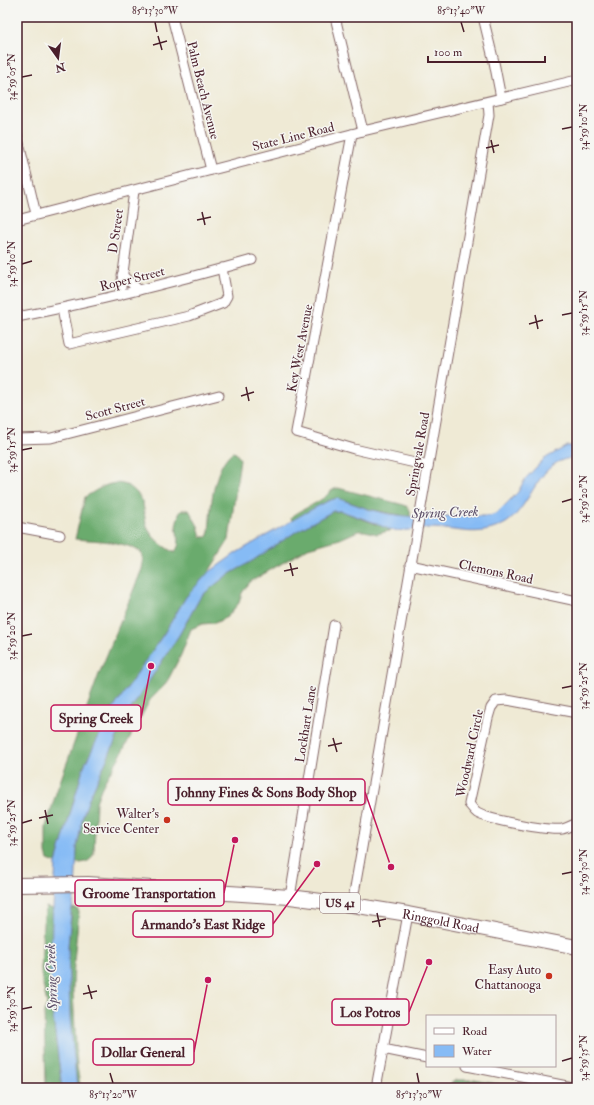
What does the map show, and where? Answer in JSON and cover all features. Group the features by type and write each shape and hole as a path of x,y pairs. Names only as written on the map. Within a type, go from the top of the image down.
{"main road":[{"name":"Ringgold Road","path":"17,885 88,884 290,897 408,914 577,947"}],"street":[{"name":"Palm Beach Avenue","path":"172,17 211,170"},
{"path":"335,17 363,131"},
{"path":"483,17 501,98"},
{"name":"State Line Road","path":"17,220 363,131 577,80"},
{"name":"Springvale Road","path":"352,905 488,122 488,102"},
{"name":"Key West Avenue","path":"352,134 296,432 354,449 428,466"},
{"path":"17,135 36,214"},
{"name":"D Street","path":"120,295 134,191"},
{"name":"Roper Street","path":"17,317 62,309 120,295 252,260"},
{"path":"62,309 69,344 162,323 188,316 223,303 227,296 222,268"},
{"path":"122,275 139,290"},
{"name":"Scott Street","path":"17,439 51,438 219,395"},
{"path":"17,527 60,535"},
{"name":"Clemons Road","path":"410,565 577,601"},
{"name":"Lockhart Lane","path":"290,897 334,625"},
{"name":"Woodward Circle","path":"577,713 507,700 496,701 491,708 488,718 469,804 476,812 486,816 552,829 563,828 577,823"},
{"path":"376,1088 408,914"},
{"path":"383,1050 426,1058"},
{"path":"472,1067 577,1088"}],"green space":[{"path":"232,452 236,453 240,459 229,540 208,573 186,597 165,632 113,709 84,766 56,863 48,860 46,853 46,827 56,793 99,674 142,569 143,561 141,552 126,545 75,539 85,497 106,485 118,483 130,487 138,494 142,501 148,529 160,543 175,553 179,544 176,526 179,514 182,510 189,510 198,526 201,537 207,537 209,532 212,500 216,479 225,460"},
{"path":"338,488 404,505 410,510 410,517 368,509 337,498 328,501 292,521 291,517 321,500 332,490"},
{"path":"333,511 341,511 392,530 377,534 358,531 340,539 308,548 250,582 242,593 239,603 227,617 215,623 202,624 191,629 181,655 169,678 164,686 150,700 101,789 96,802 93,855 88,861 76,863 77,847 83,816 89,798 127,715 179,635 201,596 226,576 252,561 297,531"},
{"path":"46,907 53,909 50,992 62,1088 46,1088 44,1011 47,1004 41,970 43,923"},
{"path":"72,908 77,909 79,912 74,961 73,991 77,1066 80,1085 82,1088 77,1088 70,1018 68,946"},
{"path":"456,1080 474,1080 521,1088 449,1088 451,1083"}],"water":[{"path":"567,446 577,446 577,458 564,460 553,465 537,483 515,515 506,523 496,528 477,532 439,528 398,530 389,529 341,511 333,511 297,531 252,561 226,576 201,596 179,635 127,715 89,798 83,816 77,847 75,894 71,913 68,946 70,1018 77,1088 62,1088 50,992 52,923 56,863 84,766 113,709 165,632 186,597 208,573 236,553 328,501 337,498 368,509 389,514 423,518 461,515 490,516 497,513 518,492 525,479 544,459"}],"place":[{"name":"Spring Creek","path":"151,666"},
{"name":"Walter's Service Center","path":"167,820"},
{"name":"Groome Transportation","path":"235,840"},
{"name":"Armando's East Ridge","path":"317,864"},
{"name":"Johnny Fines & Sons Body Shop","path":"391,867"},
{"name":"Los Potros","path":"429,962"},
{"name":"Easy Auto Chattanooga","path":"549,976"},
{"name":"Dollar General","path":"208,980"}]}
